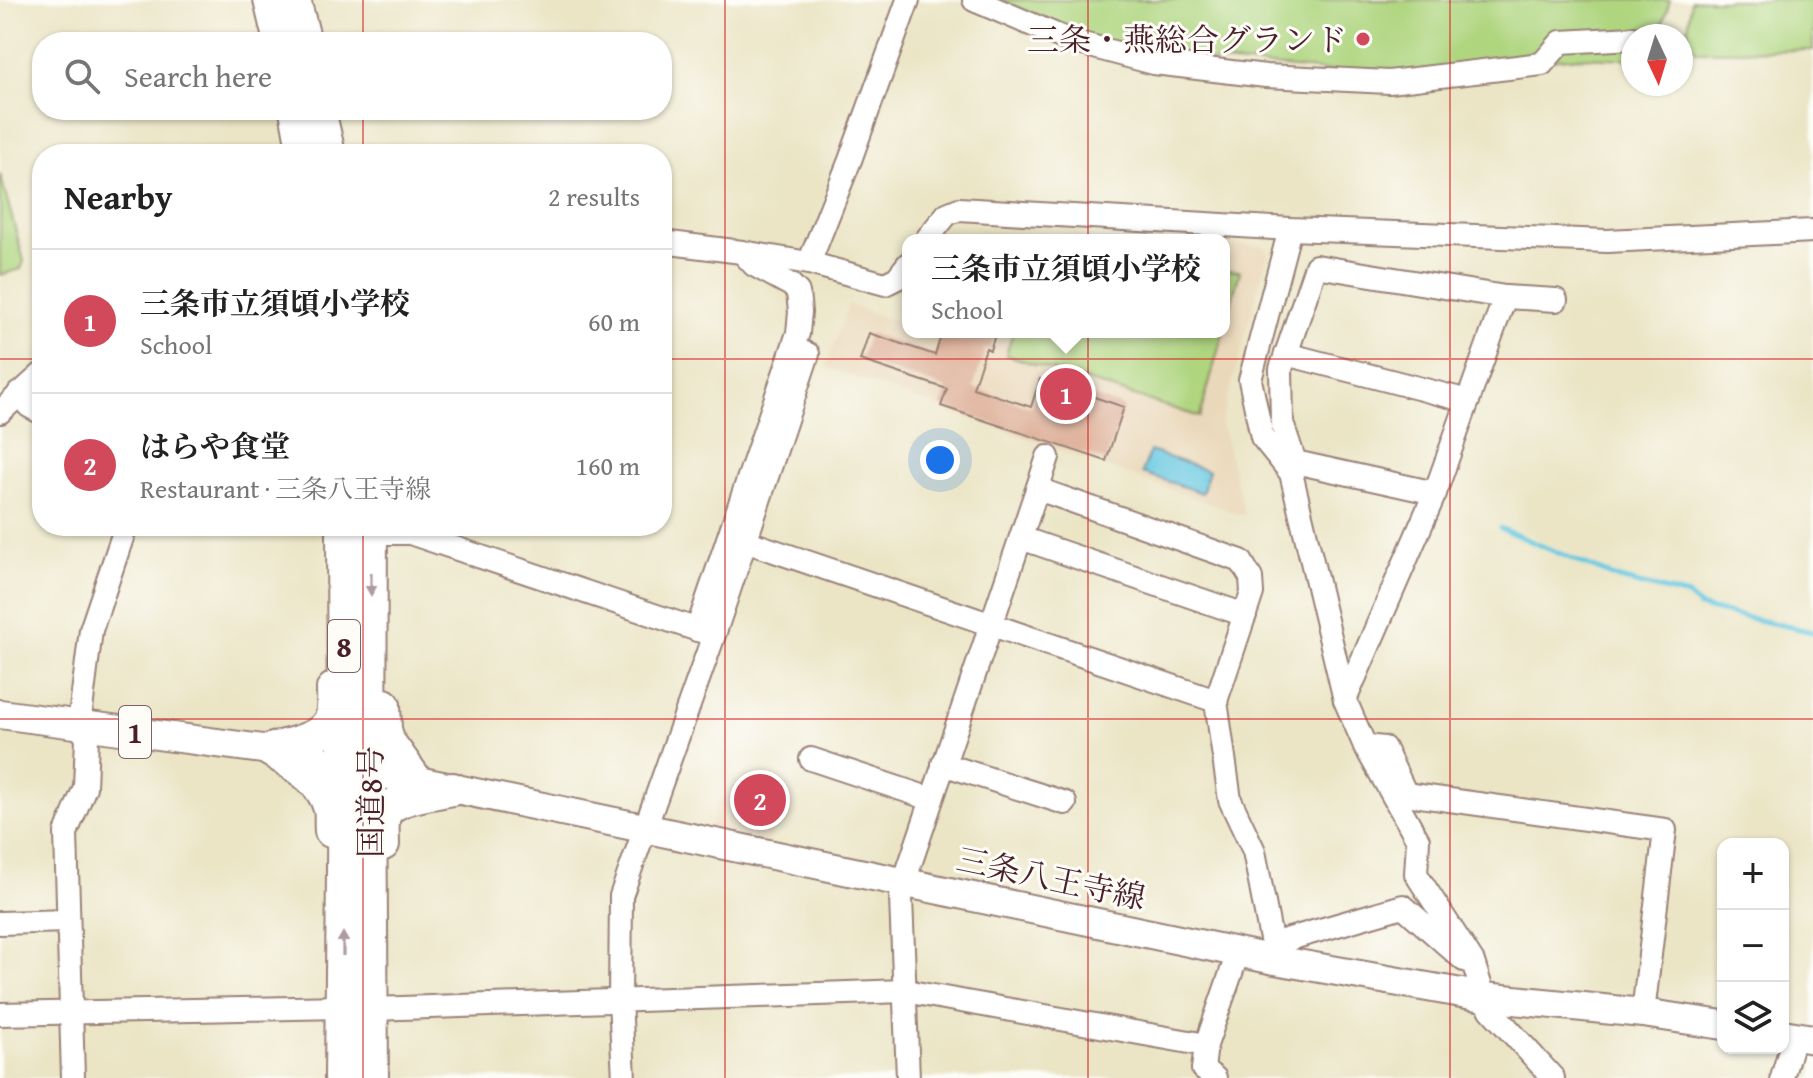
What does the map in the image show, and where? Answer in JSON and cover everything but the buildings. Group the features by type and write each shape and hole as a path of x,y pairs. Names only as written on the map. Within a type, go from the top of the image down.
{"highway":[{"path":"270,0 278,32"},
{"path":"294,0 302,32"},
{"path":"298,120 302,144"},
{"path":"321,120 327,144"},
{"name":"国道8号","path":"341,1078 370,941 344,606 360,536"},
{"name":"国道8号","path":"363,536 371,642 343,907 357,1008 372,1078"},
{"path":"270,750 315,736 331,719 333,627 344,606"},
{"path":"371,642 383,660 388,741 416,780"},
{"path":"270,750 308,775 320,787 330,807 333,880 343,907"},
{"path":"370,941 383,893 385,812 411,797 453,789"}],"main road":[{"name":"1","path":"0,714 270,750 357,768"},
{"name":"三条八王寺線","path":"357,768 1238,953 1274,952 1484,997 1643,1013 1717,1024"}],"street":[{"path":"809,263 908,0"},
{"path":"974,0 1068,40 1154,63 1266,76 1389,82 1542,64 1561,42 1621,39"},
{"path":"931,234 947,214 959,209 1290,229 1607,241 1813,231"},
{"path":"1290,229 1250,380 1262,437 1293,468 1435,493"},
{"path":"672,243 809,263 885,284 902,272"},
{"path":"624,1078 620,1000 621,896 798,333 798,292 754,265 742,252"},
{"path":"1553,1078 1491,1010 1473,962 1416,874 1418,840 1365,746 1345,700 1282,423 1281,369 1316,266 1505,297 1556,300"},
{"path":"1345,700 1435,493 1505,297"},
{"path":"705,632 745,541 808,354 794,349"},
{"path":"1286,354 1468,401"},
{"path":"0,412 32,382"},
{"path":"19,393 32,408"},
{"path":"908,1078 901,898 904,882 1048,457"},
{"path":"1038,489 1241,561 1251,578 1252,593 1216,701 1230,800 1254,851 1274,952 1403,906 1462,960 1473,962"},
{"path":"73,1078 66,833 85,787 87,738 79,725 91,630 123,536"},
{"path":"429,536 705,632"},
{"path":"1021,538 1245,615"},
{"path":"745,541 1216,701"},
{"path":"1365,746 1384,748 1406,794 1665,830 1643,1013"},
{"path":"811,759 931,799"},
{"path":"943,764 1065,803"},
{"path":"0,923 68,921"},
{"path":"1215,1078 1203,1069 1206,1045 1238,953"},
{"path":"0,1014 357,1008 905,991 1206,1045"},
{"path":"1782,1078 1797,1036"}],"shaded area":[{"path":"975,232 1016,234 974,234"},
{"path":"1230,244 1263,246 1268,254 1221,422 1245,516 826,367 848,305 902,322 902,338 1230,338"},
{"path":"745,781 786,794 769,843 709,830 718,800 737,804"}],"green space":[{"name":"三条・燕総合グランド","path":"1000,0 1670,0 1663,24 1621,24 1621,59 1579,57 1392,76 1182,59 1099,41"},
{"path":"1691,0 1813,0 1813,50 1697,51 1693,47 1693,24 1689,24"},
{"path":"0,174 24,261 21,269 0,275"},
{"path":"1230,270 1240,271 1230,307"},
{"path":"1011,338 1221,338 1200,417 1006,355"}],"water":[{"path":"1150,451 1209,471 1202,493 1142,473"}],"waterway":[{"path":"809,331 813,316"},
{"path":"1500,528 1619,579 1688,596 1699,607 1813,632"}],"place":[{"name":"三条・燕総合グランド","path":"1363,39"},
{"name":"三条市立須頃小学校","path":"1066,394"},
{"name":"はらや食堂","path":"760,800"}]}
